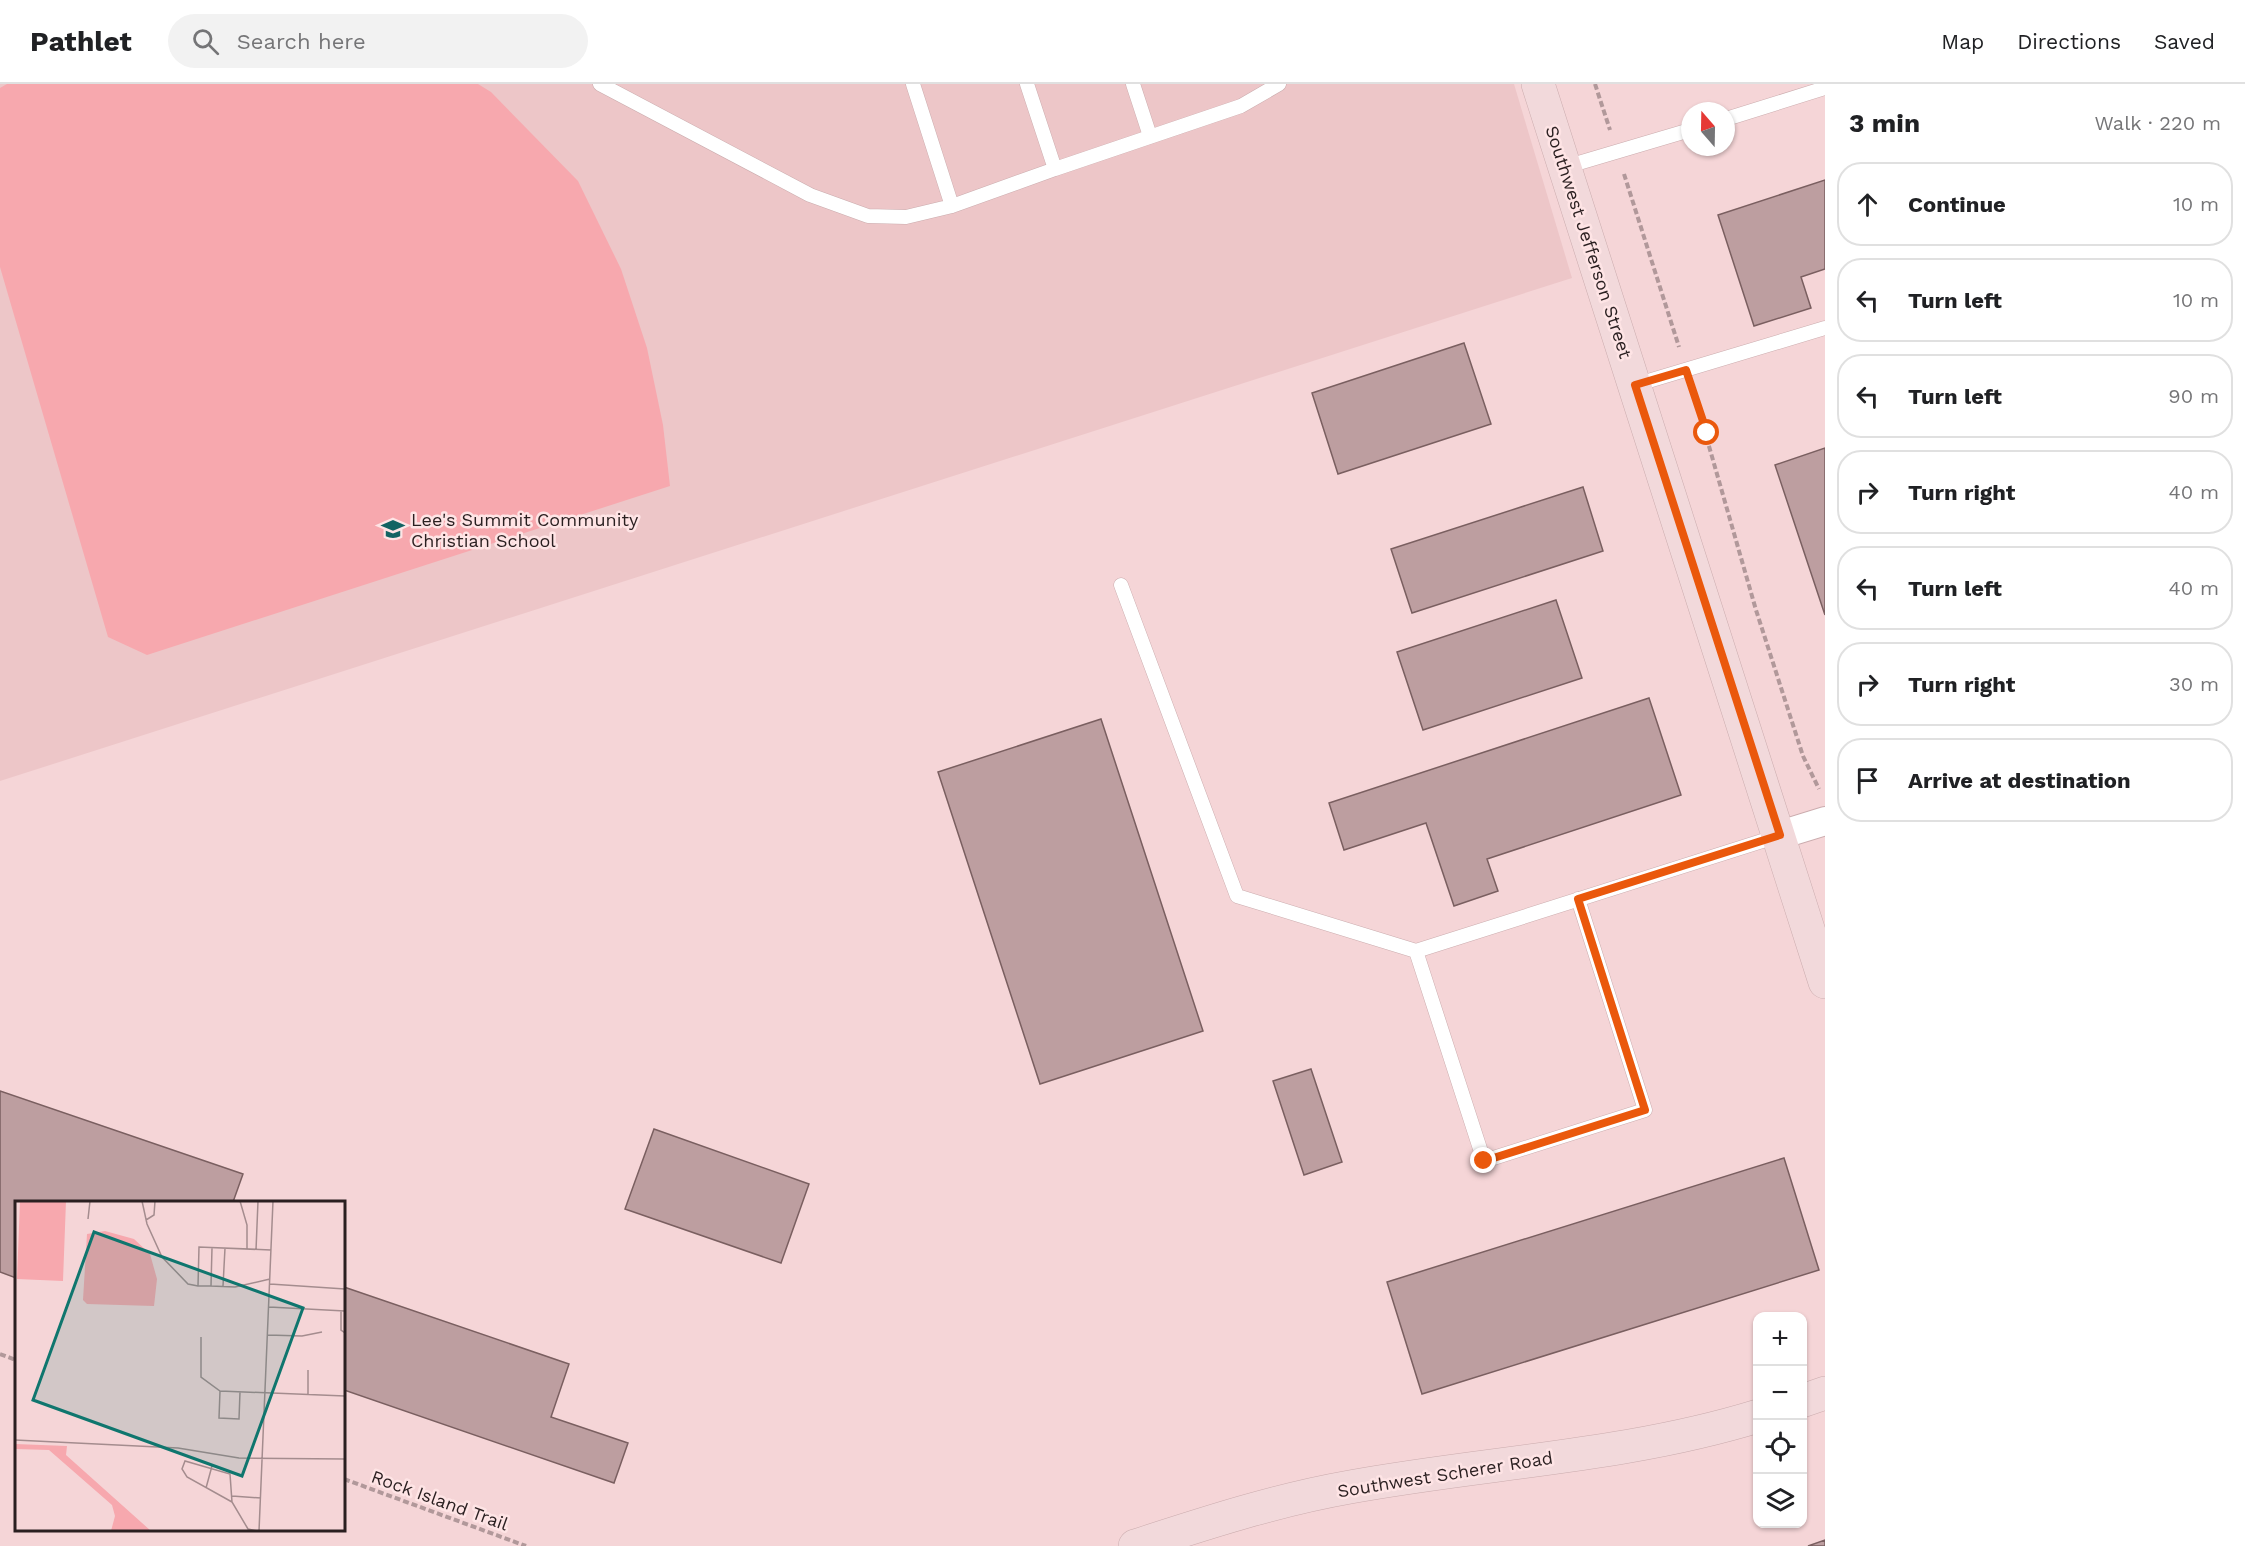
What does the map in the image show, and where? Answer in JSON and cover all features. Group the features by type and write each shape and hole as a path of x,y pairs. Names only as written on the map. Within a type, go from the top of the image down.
{"street":[{"name":"Southwest Jefferson Street","path":"1538,84 1780,835 1825,982"},
{"path":"1780,835 1823,809"},
{"path":"1807,1400 1825,1393"},
{"name":"Southwest Scherer Road","path":"1135,1546 1253,1508 1350,1487 1661,1442 1753,1417"}],"lane":[{"path":"600,84 810,195 868,216 906,217 952,206 1240,106 1279,84"},
{"path":"913,84 952,206"},
{"path":"1027,84 1055,169"},
{"path":"1133,84 1150,136"},
{"path":"1735,116 1825,88"},
{"path":"1565,167 1681,133"},
{"path":"1635,385 1825,328"},
{"path":"1121,585 1237,896 1416,951 1780,835"},
{"path":"1416,951 1484,1161 1645,1110 1578,899"}],"path":[{"path":"1595,84 1707,433 1712,462 1756,610 1803,756 1823,809"},
{"path":"0,1354 15,1360"},
{"name":"Rock Island Trail","path":"345,1479 526,1546"}],"shaded area":[{"name":"Lee's Summit Community Christian School","path":"0,84 1514,84 1572,278 0,781"},
{"path":"7,84 478,84 491,92 578,181 621,269 647,348 663,425 670,486 147,655 108,637 0,267 0,88"}],"building":[{"path":"1825,180 1825,269 1801,277 1811,308 1754,326 1718,215"},
{"path":"1464,343 1491,424 1338,474 1312,393"},
{"path":"1825,448 1825,615 1775,465"},
{"path":"1583,487 1603,551 1412,613 1391,549"},
{"path":"1556,600 1582,678 1423,730 1397,652"},
{"path":"1649,698 1681,795 1487,859 1498,891 1454,906 1426,823 1344,850 1329,803"},
{"path":"1101,719 1203,1031 1040,1084 938,772"},
{"path":"1311,1069 1342,1162 1304,1175 1273,1081"},
{"path":"0,1091 243,1174 233,1201 15,1201 15,1278 0,1272"},
{"path":"654,1129 809,1184 781,1263 625,1209"},
{"path":"1784,1158 1819,1270 1422,1394 1387,1282"},
{"path":"345,1287 569,1364 551,1417 628,1443 614,1483 345,1390"},
{"path":"1825,1540 1825,1546 1808,1546"}],"place":[{"name":"Lee's Summit Community Christian School","path":"393,529"}],"route":[{"path":"1484,1161 1645,1110 1578,899 1780,835 1635,385 1686,370 1707,433"}]}
